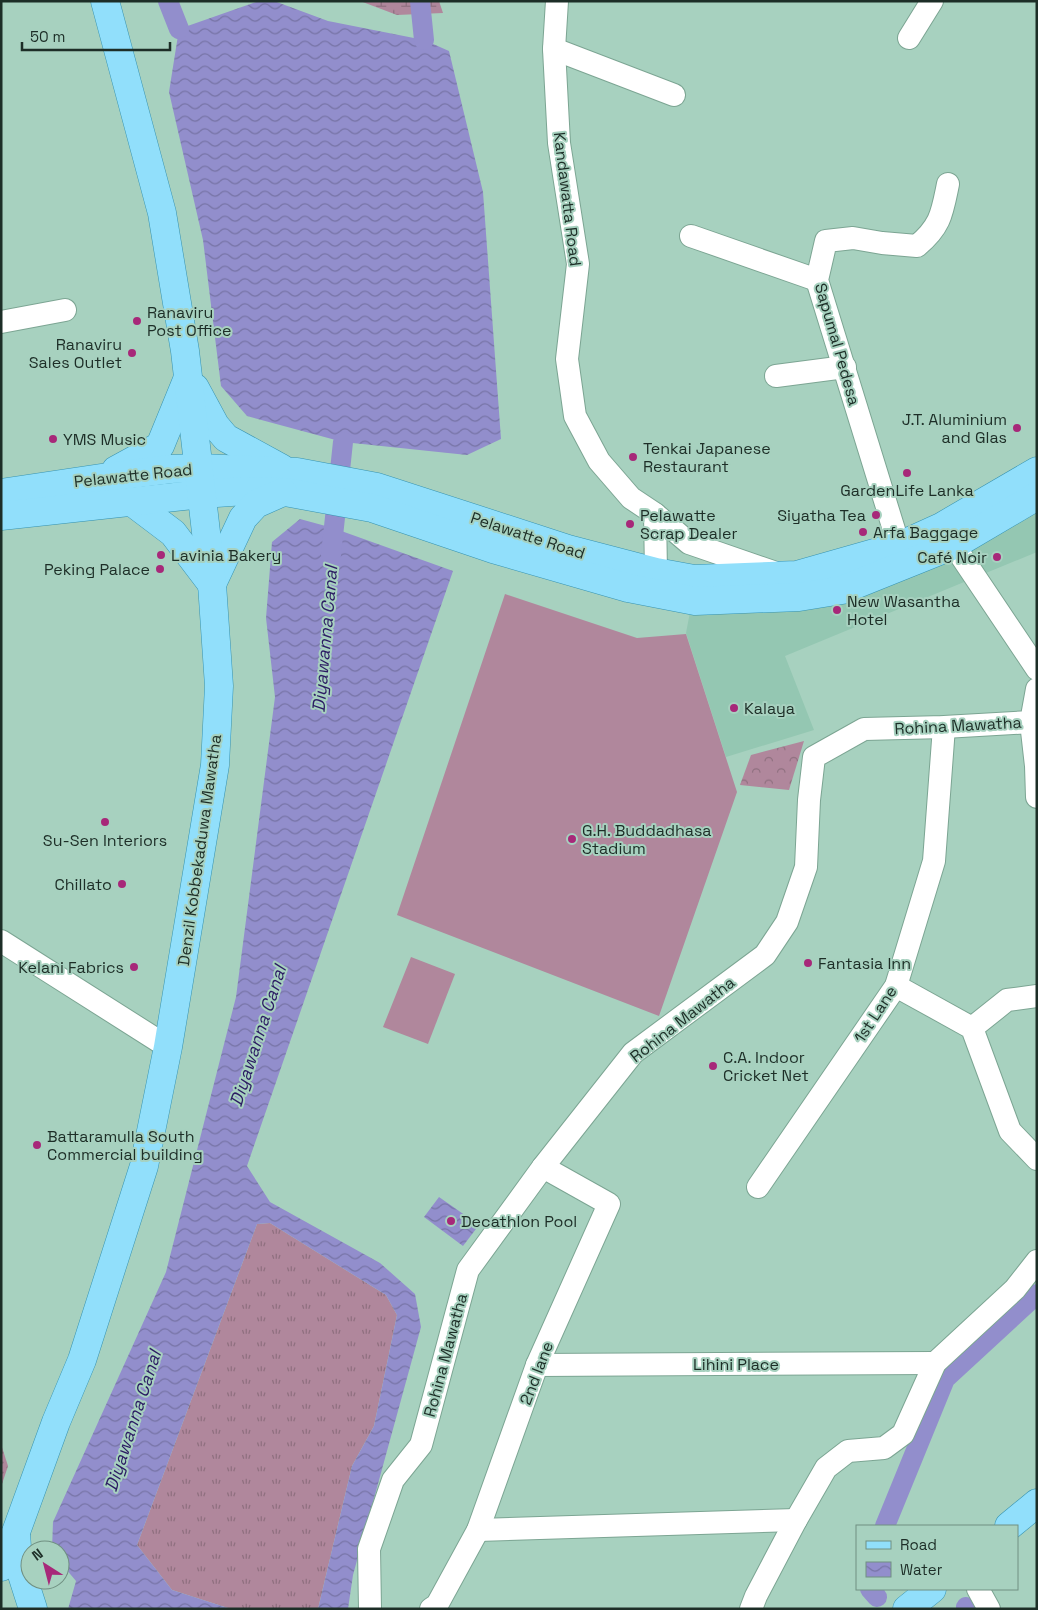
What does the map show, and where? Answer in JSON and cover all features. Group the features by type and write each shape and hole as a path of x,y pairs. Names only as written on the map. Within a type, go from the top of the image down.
{"main road":[{"name":"Denzil Kobbekaduwa Mawatha","path":"1,1567 7,1522 56,1422 82,1360 144,1166 168,1047 215,765 220,686 212,584 188,376 162,213 105,1"},
{"path":"101,478 160,446 188,376"},
{"path":"132,502 173,533 212,584 243,518 256,504 290,482 226,438 215,425 188,376"},
{"name":"Pelawatte Road","path":"1,493 101,478 200,468 290,482 375,498 568,549 654,582 695,601 799,597 842,590 948,536 1037,496"},
{"name":"Pelawatte Road","path":"654,582 797,575 899,546 948,536 1037,470"},
{"name":"Pelawatte Road","path":"1,516 246,491 290,482"},
{"path":"1010,1525 1037,1503"},
{"path":"7,1522 32,1609"},
{"path":"907,1609 931,1590"}],"street":[{"name":"Kandawatta Road","path":"557,1 554,48 560,143 578,264 567,359 575,416 599,461 631,498 655,514 689,542 785,576"},
{"path":"909,38 932,1"},
{"path":"554,48 674,95"},
{"name":"Sapumal Pedesa","path":"899,546 817,280 826,241 853,238 916,246 931,234 942,214 948,184"},
{"path":"691,236 817,280"},
{"path":"1,322 65,310"},
{"path":"776,376 844,367"},
{"path":"654,582 655,514"},
{"path":"948,536 1037,669"},
{"name":"Rohina Mawatha","path":"370,1609 369,1549 393,1480 421,1445 468,1270 544,1167 633,1053 765,955 786,922 806,867 809,800 814,757 864,729 1030,722 1037,689"},
{"path":"1030,722 1036,766 1037,797"},
{"name":"1st Lane","path":"758,1187 896,986 934,861 944,727"},
{"path":"1,941 168,1047"},
{"path":"896,986 972,1028 1010,1131 1037,1159"},
{"path":"972,1028 1007,1000 1037,996"},
{"name":"2nd lane","path":"431,1609 437,1605 478,1530 538,1365 608,1204 544,1167"},
{"path":"751,1609 796,1520 826,1468 848,1451 884,1448 903,1434 935,1362 1015,1289 1037,1261"},
{"name":"Lihini Place","path":"538,1365 935,1362"},
{"path":"478,1530 796,1520"},
{"path":"979,1590 989,1609"}],"shaded area":[{"path":"1037,505 1037,552 785,656 814,730 726,757 686,633 690,612"}],"green space":[{"path":"360,1 439,1 443,13 397,15"},
{"name":"G.H. Buddadhasa Stadium","path":"505,594 637,638 686,634 737,792 659,1016 397,915"},
{"path":"804,741 789,790 740,785 751,755"},
{"path":"411,957 455,974 428,1044 383,1027"},
{"path":"270,1223 386,1295 397,1315 374,1426 352,1466 318,1609 231,1609 172,1590 137,1545 257,1224"},
{"path":"1,1444 8,1466 1,1487"}],"water":[{"path":"259,1 274,1 328,21 424,40 449,51 483,192 501,439 467,455 343,442 247,416 221,386 203,240 169,92 179,29"},
{"path":"300,519 333,528 453,571 247,1166 270,1202 380,1263 415,1294 421,1327 353,1575 348,1609 318,1609 352,1466 374,1426 397,1315 386,1295 270,1223 257,1224 137,1545 172,1590 231,1609 68,1609 76,1581 70,1574 70,1540 52,1540 53,1522 166,1272 236,997 275,697 266,618 272,542"},
{"name":"Decathlon Pool","path":"439,1197 479,1225 463,1246 424,1217"}],"waterway":[{"path":"168,1 179,29"},
{"path":"420,1 424,40"},
{"name":"Diyawanna Canal","path":"331,555 343,442"},
{"path":"885,1525 945,1379 1037,1294"},
{"path":"871,1590 877,1597"}],"place":[{"name":"Ranaviru Post Office","path":"137,321"},
{"name":"Ranaviru Sales Outlet","path":"132,353"},
{"name":"J.T. Aluminium and Glas","path":"1017,428"},
{"name":"YMS Music","path":"53,439"},
{"name":"Tenkai Japanese Restaurant","path":"633,457"},
{"name":"GardenLife Lanka","path":"907,473"},
{"name":"Siyatha Tea","path":"876,515"},
{"name":"Pelawatte Scrap Dealer","path":"630,524"},
{"name":"Arfa Baggage","path":"863,532"},
{"name":"Lavinia Bakery","path":"161,555"},
{"name":"Café Noir","path":"997,557"},
{"name":"Peking Palace","path":"160,569"},
{"name":"New Wasantha Hotel","path":"837,610"},
{"name":"Kalaya","path":"734,708"},
{"name":"Su-Sen Interiors","path":"105,822"},
{"name":"G.H. Buddadhasa Stadium","path":"572,839"},
{"name":"Chillato","path":"122,884"},
{"name":"Fantasia Inn","path":"808,963"},
{"name":"Kelani Fabrics","path":"134,967"},
{"name":"C.A. Indoor Cricket Net","path":"713,1066"},
{"name":"Battaramulla South Commercial building","path":"37,1145"},
{"name":"Decathlon Pool","path":"451,1221"}]}
